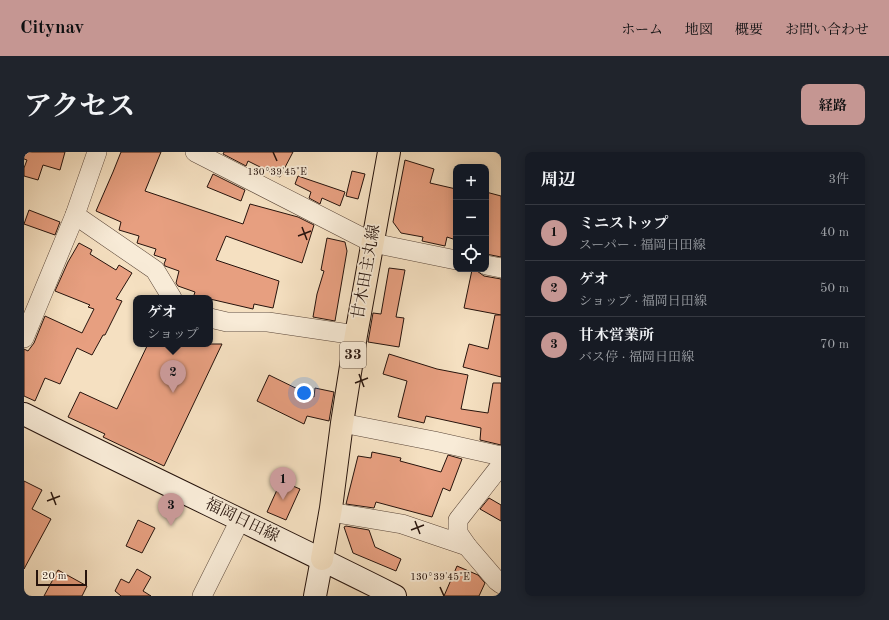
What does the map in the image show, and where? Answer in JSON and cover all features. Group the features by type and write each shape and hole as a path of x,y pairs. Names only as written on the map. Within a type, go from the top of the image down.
{"main road":[{"name":"甘木田主丸線","path":"322,559 356,335 389,152"},
{"name":"福岡日田線","path":"24,414 395,596"},
{"path":"315,596 322,559"}],"street":[{"path":"24,338 75,215 97,152"},
{"path":"195,152 373,243 453,259"},
{"path":"75,215 155,270 170,295"},
{"path":"489,266 501,268"},
{"path":"213,319 227,322 268,322 356,335"},
{"path":"342,423 501,456"},
{"path":"501,465 458,520 458,533 496,581 501,584"},
{"path":"330,512 402,524 467,546"},
{"path":"202,596 240,520"}],"building":[{"path":"24,152 65,152 60,170 43,165 38,180 24,176 24,168 27,160 24,159"},
{"path":"121,152 161,152 145,191 243,224 250,204 298,217 314,225 302,263 226,236 216,260 279,281 273,308 254,304 253,309 213,300 213,295 194,295 195,292 178,286 176,283 179,271 165,266 164,264 166,259 154,255 156,249 137,243 139,236 119,230 121,222 96,211"},
{"path":"224,152 293,152 280,177 248,161 246,166 223,154"},
{"path":"405,160 434,169 430,183 453,188 453,239 447,237 445,246 422,241 423,237 401,233 393,222"},
{"path":"352,171 365,174 358,199 346,196"},
{"path":"213,174 245,190 241,201 207,187"},
{"path":"298,176 345,192 340,206 322,198 320,204 309,198 311,192 295,184"},
{"path":"489,193 501,196 501,257 489,255"},
{"path":"29,210 60,222 55,235 24,224"},
{"path":"327,238 345,242 347,251 335,321 313,317 317,294 324,271 321,270"},
{"path":"79,243 92,250 90,254 116,270 119,265 132,273 116,299 122,301 105,335 103,335 92,355 77,348 60,384 45,378 35,401 24,396 24,349 28,351 34,343 45,316 82,333 94,309 88,307 90,305 55,291 68,262"},
{"path":"389,268 405,270 396,317 404,318 399,347 368,342 373,313 381,314"},
{"path":"472,272 478,272 484,276 501,279 501,315 464,308"},
{"path":"495,315 501,315 501,377 463,367 469,344 488,349"},
{"path":"213,344 222,344 164,466 103,437 105,434 68,417 80,392 117,409 147,347 213,347"},
{"path":"389,354 437,369 468,375 461,409 488,413 493,383 501,383 501,445 480,440 481,428 426,416 424,423 398,417 407,381 383,374"},
{"path":"269,375 314,397 315,388 334,392 329,421 307,416 304,424 257,401"},
{"path":"372,452 401,458 400,461 441,472 448,455 462,459 450,491 443,488 432,517 376,502 374,508 346,504 358,456 371,458"},
{"path":"24,481 42,490 32,509 51,519 24,569"},
{"path":"281,481 300,489 286,520 267,512"},
{"path":"489,498 501,505 501,521 480,509"},
{"path":"138,520 155,528 142,553 126,546"},
{"path":"346,526 369,530 375,547 401,559 396,571 353,553 344,527"},
{"path":"457,566 478,575 485,583 479,596 444,596"},
{"path":"137,569 151,577 143,591 151,596 121,596 115,591 121,579 129,583"},
{"path":"58,570 87,586 82,596 44,596"}],"place":[{"name":"ゲオ","path":"173,393"},
{"name":"ミニストップ","path":"283,500"},
{"name":"甘木営業所","path":"171,526"}]}
